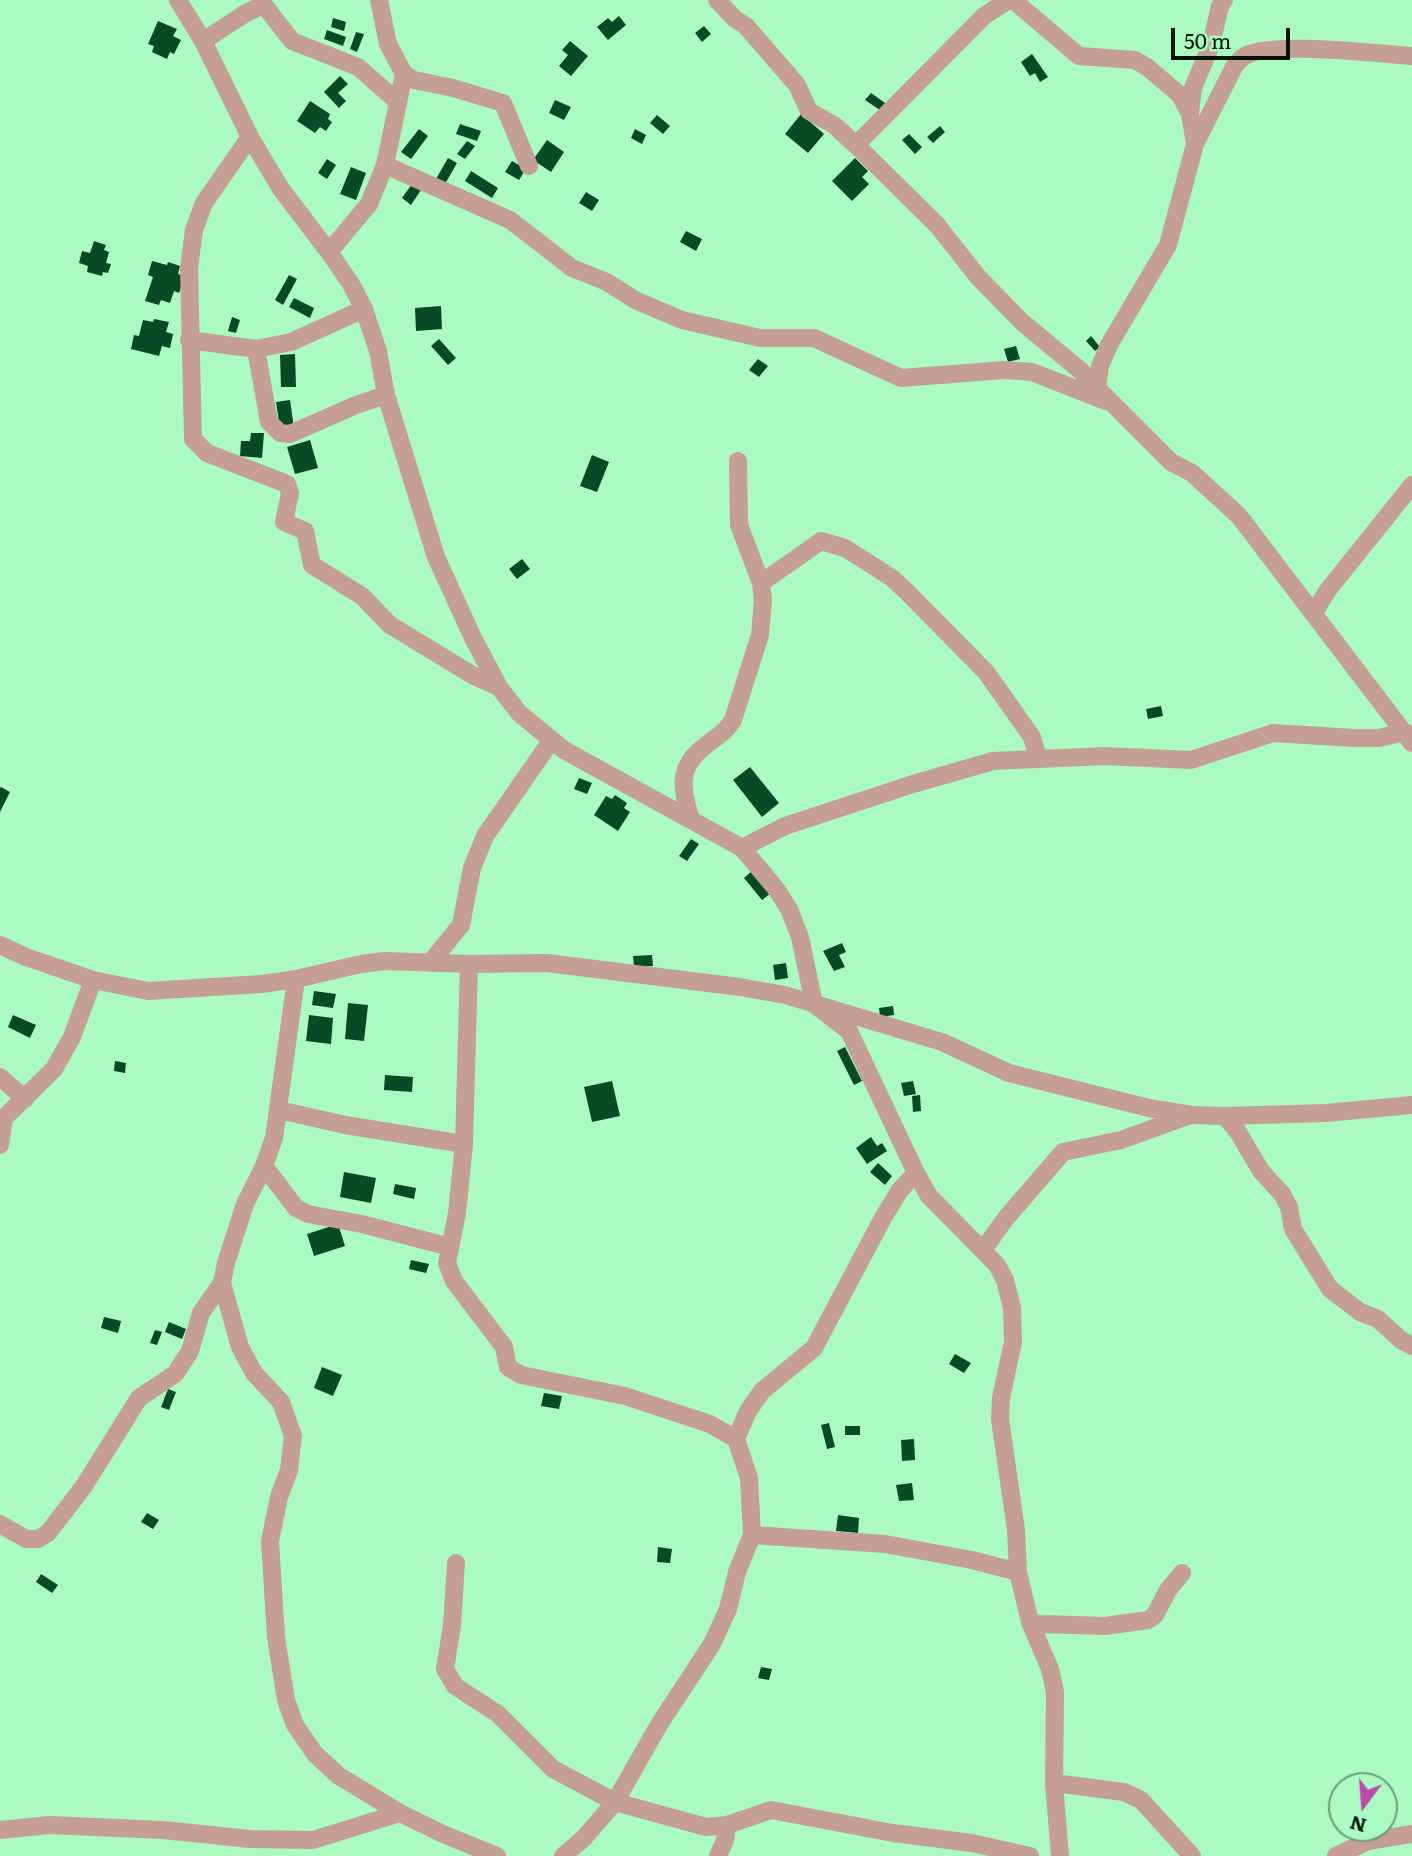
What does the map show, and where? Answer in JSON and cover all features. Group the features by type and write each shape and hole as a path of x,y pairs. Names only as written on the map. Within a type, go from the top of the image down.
{"street":[{"path":"178,0 203,41 250,137 281,189 329,252 364,309 378,351 386,395 436,557 499,687 519,713 551,741 742,848 789,909 800,937 814,1004 849,1031 929,1196 997,1265 1005,1280 1012,1308 1013,1342 1001,1398 1000,1419 1016,1530 1018,1572 1030,1622 1050,1669 1055,1692 1054,1783 1060,1856"},
{"path":"379,0 388,44 404,74 414,80 503,103 529,166"},
{"path":"718,0 735,19 746,26 797,85 809,111 834,125 856,145 937,225 978,277 1023,322 1081,370 1171,462 1192,473 1226,502 1408,738"},
{"path":"1195,144 1190,114 1193,88 1211,45 1220,6 1224,0"},
{"path":"856,145 984,16 1007,1 1014,1 1079,56 1135,60 1147,67 1180,95 1190,114"},
{"path":"203,41 262,3 292,41 358,67 398,102"},
{"path":"1097,388 1100,366 1109,345 1168,246 1195,144 1235,65 1244,56 1268,50 1309,49 1412,56"},
{"path":"329,252 369,204 385,165 404,74"},
{"path":"250,137 204,203 194,230 189,268 193,439 207,453 288,484 290,493 284,522 305,531 312,565 362,596 390,625 474,676 499,687"},
{"path":"385,165 510,220 572,268 607,282 635,300 682,320 760,338 814,338 901,378 1004,369 1032,372 1112,404"},
{"path":"189,340 256,349 291,342 364,309"},
{"path":"256,349 269,422 280,433 290,434 386,395"},
{"path":"691,820 682,782 686,765 703,747 726,732 733,720 760,635 763,600 761,583 739,525 738,461"},
{"path":"1313,614 1328,590 1412,485"},
{"path":"761,583 821,541 845,548 892,578 986,672 1032,737 1038,758"},
{"path":"742,848 785,826 993,761 1105,755 1191,760 1273,733 1408,738"},
{"path":"430,963 461,925 472,868 485,836 551,741"},
{"path":"0,945 93,980 136,989 166,991 296,979 385,961 547,963 785,995 942,1042 1009,1073 1149,1108 1192,1115 1225,1116 1326,1113 1412,1105"},
{"path":"469,964 464,1144 457,1213 447,1263 454,1281 505,1347 508,1367 521,1375 625,1396 710,1424 736,1439"},
{"path":"0,1524 26,1539 38,1539 48,1533 84,1486 139,1398 175,1374 190,1351 201,1313 222,1283 245,1204 264,1166 274,1138 296,979"},
{"path":"0,1144 4,1118 54,1069 72,1037 93,980"},
{"path":"0,1077 25,1099"},
{"path":"279,1110 345,1125 464,1144"},
{"path":"983,1250 1006,1218 1063,1152 1121,1140 1192,1115"},
{"path":"1225,1116 1238,1132 1261,1171 1282,1194 1289,1207 1293,1229 1330,1289 1360,1312 1378,1319 1401,1340 1412,1346"},
{"path":"264,1166 296,1208 308,1214 362,1224 450,1247"},
{"path":"563,1856 584,1838 615,1802 660,1723 712,1644 728,1609 737,1572 752,1535 748,1478 736,1439 748,1411 762,1391 814,1348 884,1216 900,1189 916,1173"},
{"path":"222,1283 240,1347 254,1373 281,1402 293,1436 289,1470 279,1497 270,1542 276,1637 286,1700 295,1725 315,1754 339,1776 400,1813 497,1856"},
{"path":"752,1535 885,1544 972,1560 1018,1572"},
{"path":"456,1563 452,1625 444,1669 455,1686 498,1714 553,1769 615,1802 706,1827 727,1825 771,1810 892,1833 972,1843 1030,1856"},
{"path":"1030,1622 1105,1626 1148,1620 1155,1615 1168,1590 1182,1573"},
{"path":"1054,1783 1124,1792 1141,1800 1192,1856"},
{"path":"0,1830 49,1825 163,1830 250,1839 313,1840 400,1813"},
{"path":"718,1856 725,1840 727,1825"},
{"path":"1336,1856 1368,1841 1412,1834"}],"building":[{"path":"619,16 626,25 608,40 597,27 608,18 612,22"},
{"path":"333,18 346,22 344,31 331,27"},
{"path":"158,21 177,29 173,36 181,40 174,54 170,52 167,59 152,52 154,46 148,44"},
{"path":"704,26 711,34 702,42 695,33"},
{"path":"327,30 346,37 343,46 324,39"},
{"path":"356,32 364,34 357,52 350,49"},
{"path":"570,41 588,56 571,76 559,66 568,55 562,50"},
{"path":"1032,54 1048,77 1040,82 1035,73 1030,76 1021,62"},
{"path":"340,76 348,84 338,93 346,101 339,108 324,92"},
{"path":"871,93 885,103 880,110 865,100"},
{"path":"555,100 571,107 564,120 549,113"},
{"path":"310,101 330,114 328,119 332,122 326,131 320,127 315,133 297,121"},
{"path":"801,114 824,134 808,153 785,134"},
{"path":"657,115 670,126 663,134 650,123"},
{"path":"460,124 481,131 477,141 456,134"},
{"path":"940,126 945,132 933,143 927,137"},
{"path":"419,129 428,136 411,159 401,152"},
{"path":"635,129 646,135 642,144 631,138"},
{"path":"909,134 922,147 915,154 902,140"},
{"path":"547,140 564,152 551,172 533,160"},
{"path":"467,141 475,146 465,159 457,154"},
{"path":"448,158 457,163 445,184 436,179"},
{"path":"855,158 868,171 862,177 869,184 852,201 832,181"},
{"path":"327,159 336,165 327,179 318,173"},
{"path":"512,161 526,169 519,180 505,172"},
{"path":"351,167 366,173 356,200 340,194"},
{"path":"471,171 498,188 492,198 465,181"},
{"path":"412,184 421,190 411,205 402,198"},
{"path":"586,192 599,200 592,211 579,203"},
{"path":"686,231 702,239 696,251 680,242"},
{"path":"94,241 106,245 104,250 109,252 106,263 111,264 108,273 103,272 102,276 87,272 88,266 79,263 82,251 90,253"},
{"path":"152,261 180,266 178,274 185,276 179,293 174,291 170,303 161,300 159,305 145,301 153,277 148,275"},
{"path":"289,275 297,279 283,305 275,300"},
{"path":"294,298 314,308 310,318 289,307"},
{"path":"441,306 442,329 416,331 415,308"},
{"path":"232,317 240,320 236,333 228,331"},
{"path":"154,319 169,322 166,332 173,334 170,348 162,346 159,356 131,349 134,335 139,336 143,320 153,322"},
{"path":"1091,336 1100,347 1095,351 1086,341"},
{"path":"439,339 456,358 448,365 431,346"},
{"path":"1016,346 1020,359 1008,362 1004,349"},
{"path":"295,354 296,387 281,387 280,355"},
{"path":"758,359 768,366 759,377 749,370"},
{"path":"290,400 294,428 280,429 276,402"},
{"path":"251,433 264,433 262,458 240,456 241,441 250,441"},
{"path":"310,440 318,468 295,474 287,447"},
{"path":"592,455 609,462 597,492 580,486"},
{"path":"522,559 530,569 517,579 509,569"},
{"path":"1161,706 1163,716 1148,719 1146,709"},
{"path":"750,767 779,803 762,817 733,780"},
{"path":"579,778 592,783 587,794 574,789"},
{"path":"0,788 10,792 0,812"},
{"path":"615,795 627,803 624,808 630,812 618,831 594,815 606,796 612,799"},
{"path":"691,839 699,844 687,861 679,856"},
{"path":"752,871 771,893 762,900 744,878"},
{"path":"842,943 846,952 839,955 845,967 834,971 823,951"},
{"path":"652,955 653,966 634,967 633,956"},
{"path":"786,963 788,978 775,980 773,965"},
{"path":"314,991 336,994 333,1008 312,1005"},
{"path":"348,1003 368,1005 364,1041 345,1039"},
{"path":"893,1006 894,1015 880,1017 879,1008"},
{"path":"13,1015 36,1025 30,1038 8,1027"},
{"path":"309,1015 333,1018 331,1044 306,1041"},
{"path":"845,1047 862,1081 854,1085 837,1051"},
{"path":"115,1061 126,1063 125,1073 114,1071"},
{"path":"385,1075 413,1077 412,1092 384,1090"},
{"path":"612,1081 620,1116 592,1122 584,1087"},
{"path":"913,1081 916,1094 904,1096 901,1083"},
{"path":"920,1095 921,1111 913,1112 912,1096"},
{"path":"871,1137 877,1146 882,1143 887,1151 867,1164 856,1148"},
{"path":"878,1163 892,1176 885,1185 870,1172"},
{"path":"344,1172 376,1178 371,1203 340,1197"},
{"path":"395,1184 416,1188 414,1199 393,1194"},
{"path":"338,1224 345,1246 314,1256 307,1234"},
{"path":"411,1260 429,1264 426,1273 409,1269"},
{"path":"104,1317 121,1321 118,1333 101,1328"},
{"path":"169,1322 186,1329 182,1339 165,1332"},
{"path":"155,1330 162,1332 157,1345 150,1343"},
{"path":"955,1354 971,1363 964,1373 949,1364"},
{"path":"322,1367 342,1375 333,1396 314,1388"},
{"path":"168,1389 176,1392 169,1410 161,1407"},
{"path":"544,1393 562,1396 559,1409 541,1406"},
{"path":"829,1423 835,1447 827,1449 821,1425"},
{"path":"845,1426 860,1426 860,1435 845,1435"},
{"path":"914,1439 915,1460 902,1461 901,1440"},
{"path":"912,1483 914,1500 899,1501 896,1485"},
{"path":"147,1513 159,1520 153,1529 141,1522"},
{"path":"838,1515 859,1518 858,1533 836,1531"},
{"path":"658,1547 672,1549 670,1563 657,1562"},
{"path":"41,1574 58,1585 52,1593 36,1582"},
{"path":"761,1667 772,1669 769,1680 758,1678"}]}
